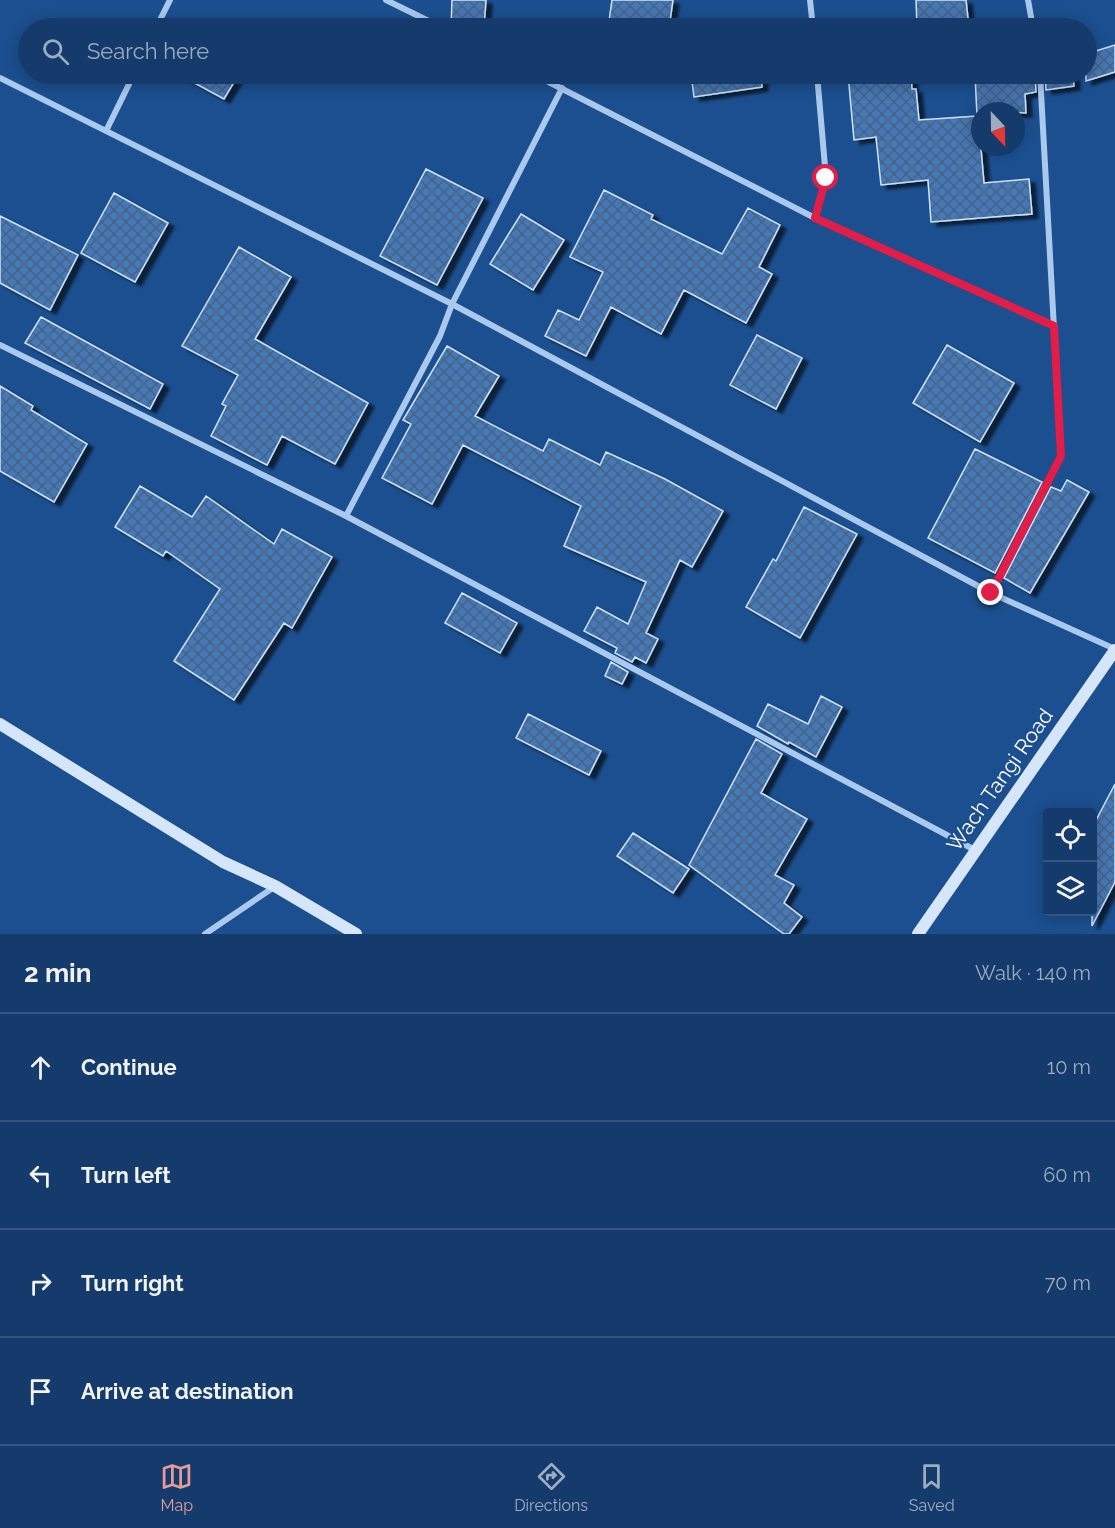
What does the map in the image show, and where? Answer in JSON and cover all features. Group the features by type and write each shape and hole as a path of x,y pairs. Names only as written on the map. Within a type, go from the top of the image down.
{"street":[{"path":"161,18 170,0"},
{"path":"386,0 423,18"},
{"path":"810,0 812,18"},
{"path":"1028,0 1031,18"},
{"path":"0,78 452,304 991,593 1115,650"},
{"path":"106,131 129,84"},
{"path":"554,84 815,218 1054,326"},
{"path":"815,218 826,178 818,84"},
{"path":"991,593 1061,456 1041,84"},
{"path":"346,516 440,336 452,304 562,88"},
{"path":"0,345 346,516 975,850"},
{"name":"Wach Tangi Road","path":"918,934 1115,650"},
{"path":"0,724 223,862 275,886 356,934"},
{"path":"205,934 275,886"}],"building":[{"path":"452,0 486,0 485,18 451,18"},
{"path":"612,0 673,0 670,18 609,18"},
{"path":"916,0 966,0 968,18 917,18"},
{"path":"1115,45 1115,72 1097,78 1097,51"},
{"path":"196,84 233,84 224,99"},
{"path":"692,84 762,84 762,87 694,97"},
{"path":"849,84 912,84 912,89 916,89 919,120 971,116 971,156 982,156 984,183 1029,179 1032,214 931,222 928,180 881,185 876,137 854,140"},
{"path":"975,84 1036,84 1036,92 1025,94 1026,113 1025,102 976,102"},
{"path":"1046,84 1074,84 1074,86 1046,90"},
{"path":"426,169 483,198 437,285 380,256"},
{"path":"604,190 653,215 651,219 722,254 748,208 780,225 759,267 772,274 746,323 684,290 661,334 611,307 586,356 545,336 558,310 579,320 603,272 570,257"},
{"path":"114,193 168,223 135,282 81,253"},
{"path":"521,214 564,240 533,290 490,264"},
{"path":"0,216 78,255 50,310 0,283"},
{"path":"239,247 291,277 255,339 368,403 335,464 282,436 267,465 211,436 226,406 222,404 238,375 182,346"},
{"path":"41,317 163,384 150,409 25,343"},
{"path":"757,335 802,358 776,409 730,385"},
{"path":"947,345 1014,383 980,442 913,403"},
{"path":"447,346 499,376 475,416 543,451 549,439 600,465 606,452 665,479 723,511 692,567 680,560 646,633 658,639 646,663 635,657 632,662 615,653 617,648 584,631 597,607 628,624 646,582 564,546 581,506 463,445 432,504 382,478 411,424 403,420"},
{"path":"0,386 33,406 31,410 87,444 54,502 0,471"},
{"path":"975,449 1042,482 995,573 928,538"},
{"path":"1067,480 1089,492 1030,593 1004,578 1051,487 1061,491"},
{"path":"140,486 192,517 206,496 274,544 282,529 332,557 292,628 284,623 234,700 174,661 220,589 166,551 163,556 115,527"},
{"path":"804,507 857,534 800,638 746,607 773,559 776,561"},
{"path":"462,593 517,623 500,653 445,623"},
{"path":"611,662 628,672 622,684 605,676"},
{"path":"821,696 842,707 816,757 757,726 768,704 808,724"},
{"path":"528,714 601,751 589,775 516,738"},
{"path":"756,739 782,754 761,793 807,819 775,875 794,885 784,903 802,917 789,934 784,934 689,865"},
{"path":"1115,784 1115,882 1092,926 1092,916 1097,916 1097,818"},
{"path":"633,833 689,869 673,893 617,856"}],"route":[{"path":"826,178 815,218 1054,326 1061,456 991,593"}]}
